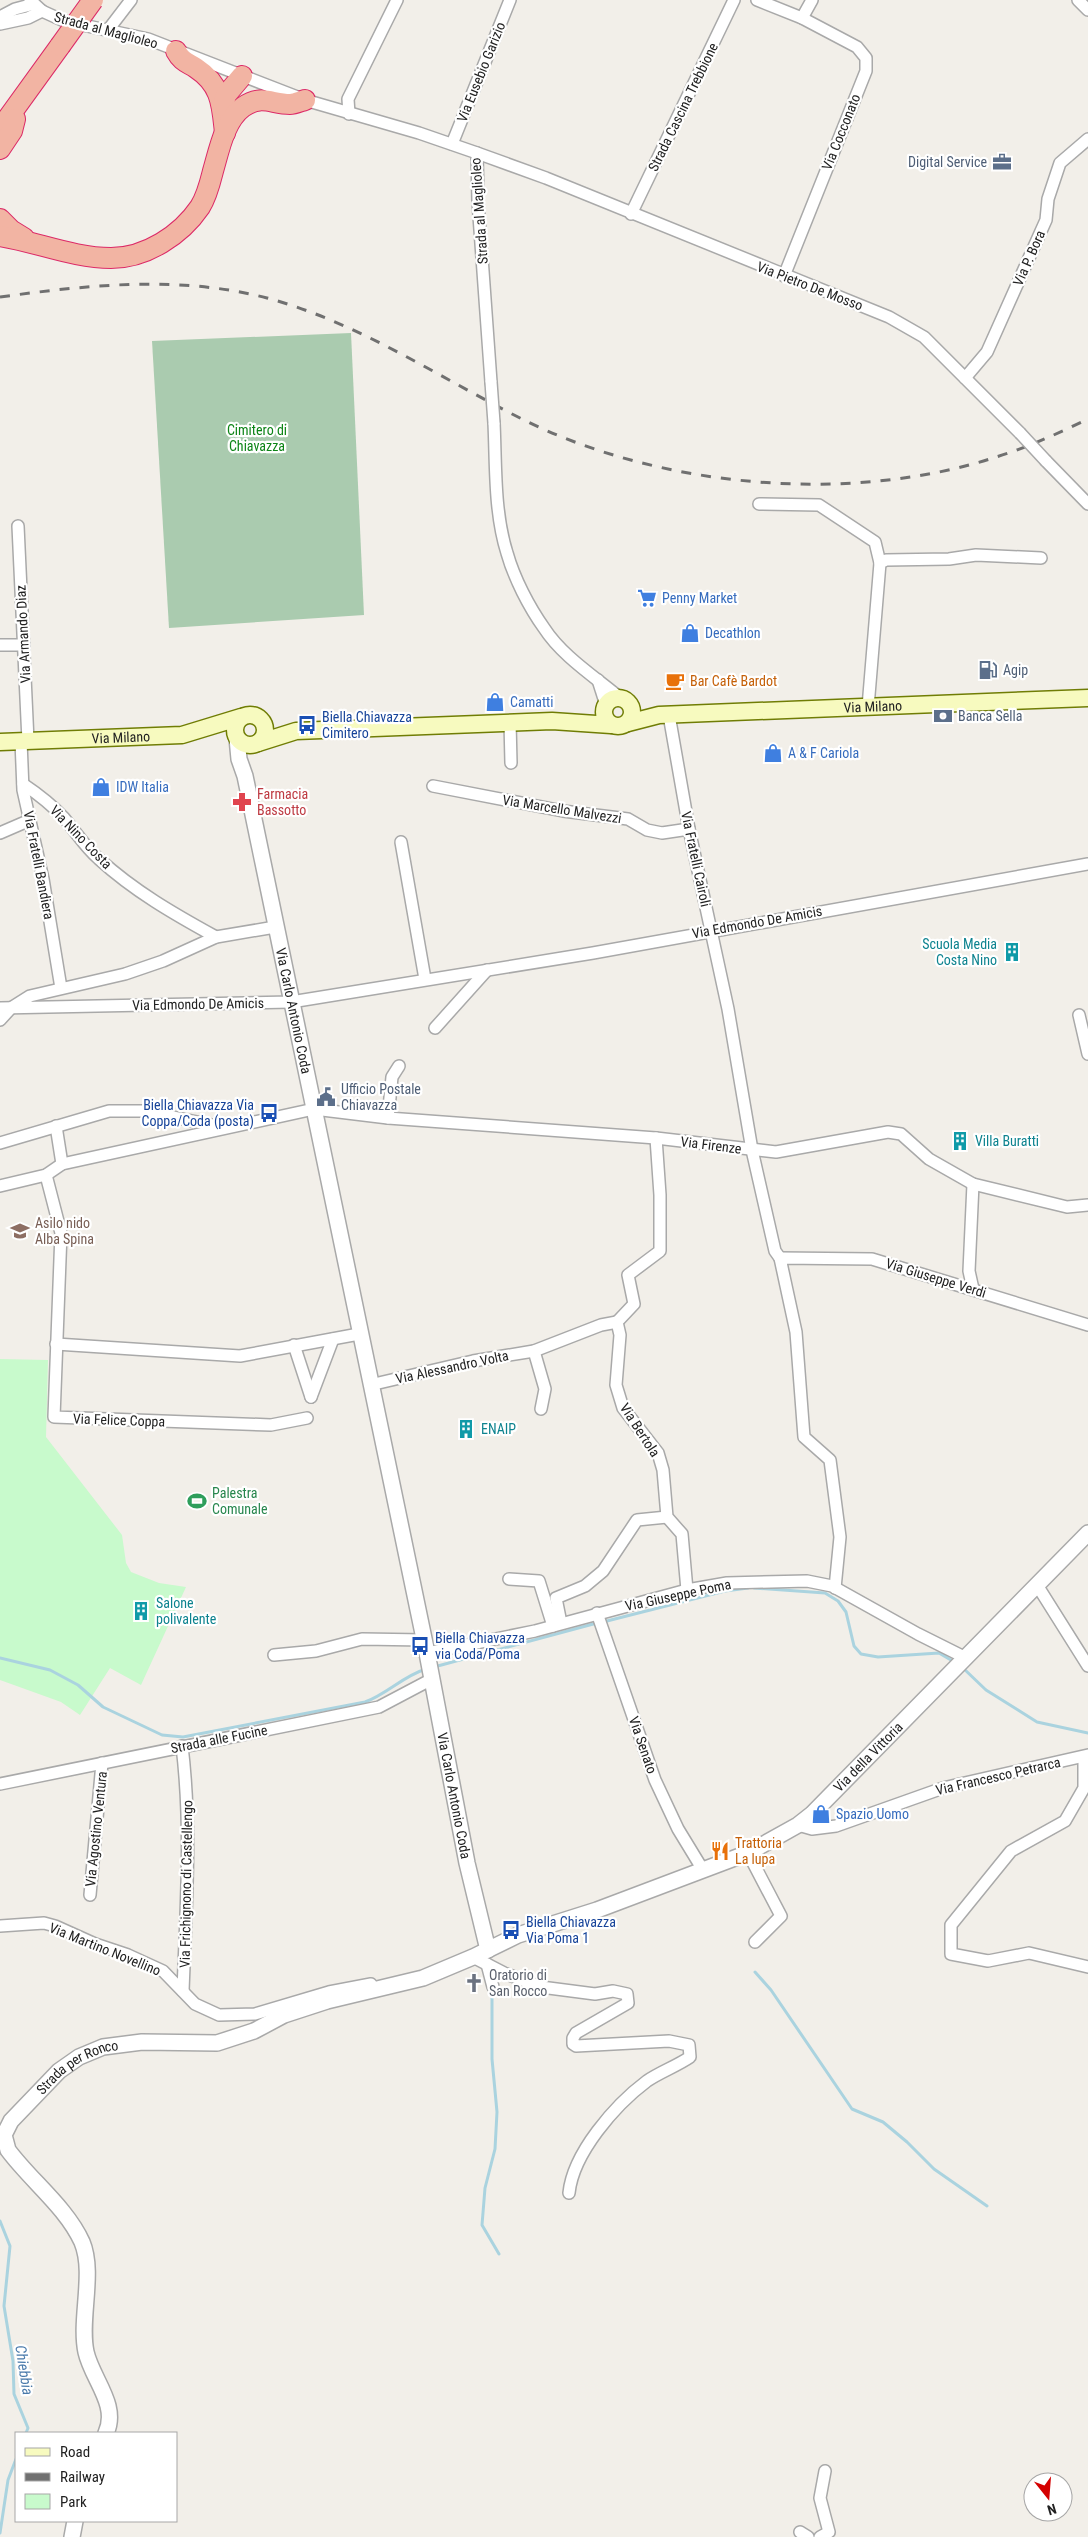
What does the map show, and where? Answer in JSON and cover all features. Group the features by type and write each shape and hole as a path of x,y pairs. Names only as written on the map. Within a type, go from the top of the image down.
{"highway":[{"path":"60,46 66,25 82,0"},
{"path":"0,129 93,0"},
{"path":"176,51 182,61 197,69 233,107"},
{"path":"0,236 30,241 64,251 112,258 132,256 165,242 190,220 201,206 233,107 226,95 242,76"},
{"path":"233,107 258,100 270,99 291,104 305,100"},
{"path":"0,118 18,104"},
{"path":"0,149 12,131 18,104"},
{"path":"0,219 11,230 30,241"}],"main road":[{"name":"Via Milano","path":"256,744 291,731 552,721 617,711 664,715 1088,698"},
{"name":"Via Milano","path":"0,742 182,735 241,717 256,715 263,722 291,731"},
{"path":"241,717 235,724 236,736 243,744 256,744 265,733 263,722"},
{"path":"182,735 195,737 236,736"}],"street":[{"path":"4,15 14,0"},
{"path":"108,30 131,0"},
{"path":"349,114 348,99 397,0"},
{"name":"Via Eusebio Garizio","path":"452,144 510,0"},
{"name":"Strada Cascina Trebbione","path":"631,214 734,0"},
{"path":"757,0 802,18 812,0"},
{"path":"1078,0 1088,10"},
{"path":"4,15 35,5"},
{"path":"0,24 28,18 35,5"},
{"name":"Strada al Maglioleo","path":"35,5 64,21 148,39 305,100 478,153 478,202 503,533 514,571 544,629 598,680 617,711"},
{"name":"Via Cocconato","path":"784,276 866,71 866,58 857,47 802,18"},
{"name":"Via P. Bora","path":"965,378 987,352 1046,220 1048,199 1060,163 1088,139"},
{"name":"Via Pietro De Mosso","path":"478,153 907,326 924,337 1088,504"},
{"path":"759,504 819,505 875,542 880,563 868,707"},
{"name":"Via Armando Diaz","path":"18,526 24,645 25,741"},
{"path":"880,563 886,560 976,555 1041,558"},
{"path":"0,645 24,645"},
{"name":"Via Fratelli Cairoli","path":"664,715 728,1009 752,1150"},
{"path":"510,722 511,763"},
{"name":"Via Carlo Antonio Coda","path":"236,736 238,760 245,776 359,1334 426,1646 483,1957"},
{"name":"Via Fratelli Bandiera","path":"25,741 23,784 43,879 61,988"},
{"name":"Via Carlo Antonio Coda","path":"245,776 247,757 256,744"},
{"name":"Via Nino Costa","path":"23,784 42,797 64,818 97,858 122,879 145,897 216,937"},
{"name":"Via Marcello Malvezzi","path":"433,786 563,811 628,819 647,830 662,833 689,829"},
{"path":"0,833 30,820"},
{"path":"400,842 425,979"},
{"name":"Via Edmondo De Amicis","path":"5,1008 291,1002 487,970 1088,864"},
{"path":"0,1020 5,1008 30,996 125,974 163,961 216,937 275,926"},
{"path":"435,1028 487,970"},
{"path":"1079,1015 1088,1054"},
{"path":"388,1118 392,1077 399,1066"},
{"path":"0,1186 46,1176 62,1164 314,1110"},
{"name":"Via Firenze","path":"314,1110 388,1118 656,1138 752,1150 789,1151 888,1132 901,1134 929,1159 973,1184 1067,1207 1088,1206"},
{"path":"0,1143 109,1111 134,1111 228,1128"},
{"path":"56,1126 62,1164"},
{"path":"617,1322 634,1304 628,1275 660,1251 660,1195 656,1138"},
{"path":"752,1150 775,1251 780,1258 796,1332 804,1437 830,1460 840,1537 834,1588"},
{"name":"Via Felice Coppa","path":"46,1176 61,1233 54,1417 272,1425 307,1418"},
{"path":"973,1184 969,1271 973,1289"},
{"name":"Via Giuseppe Verdi","path":"780,1258 872,1259 1088,1325"},
{"name":"Via Alessandro Volta","path":"370,1385 474,1361 534,1351 601,1324 617,1322"},
{"name":"Via Bertola","path":"617,1322 620,1335 616,1384 623,1408 658,1453 663,1470 667,1517"},
{"path":"56,1344 240,1356 359,1334"},
{"path":"294,1345 310,1397 332,1340"},
{"path":"534,1351 544,1389 541,1410"},
{"path":"557,1625 556,1598 585,1586 603,1571 637,1520 667,1517 682,1534 687,1590"},
{"name":"Via della Vittoria","path":"483,1957 518,1935 597,1910 748,1853 798,1825 1088,1533"},
{"path":"509,1579 539,1581 557,1625"},
{"name":"Via Giuseppe Poma","path":"426,1646 557,1625 687,1590 736,1582 807,1582 834,1588 918,1634 958,1663"},
{"path":"1037,1585 1088,1666"},
{"name":"Via Senato","path":"598,1613 655,1780 678,1829 703,1870"},
{"path":"274,1655 316,1651 362,1639 426,1646"},
{"name":"Strada alle Fucine","path":"0,1784 378,1707 432,1680"},
{"name":"Via Frichignono di Castellengo","path":"182,1746 187,1791 188,1830 183,1991"},
{"path":"1086,1756 1084,1788 1065,1821 1011,1851 951,1925 951,1945 952,1954 988,1961 1029,1953 1088,1967"},
{"name":"Via Francesco Petrarca","path":"798,1825 812,1829 836,1826 943,1788 1086,1756"},
{"name":"Via Agostino Ventura","path":"90,1895 102,1763"},
{"path":"748,1853 781,1916 755,1942"},
{"name":"Via Martino Novellino","path":"0,1926 44,1923 55,1926 164,1971 195,2004 219,2015 255,2014 289,2003 359,1986 388,1981 400,1983"},
{"path":"483,1957 493,1988"},
{"path":"483,1957 541,1987 595,1994 613,1991 627,1994 628,2003 576,2033 573,2038 573,2044 576,2046 669,2041 689,2045 690,2057 648,2080 622,2103 600,2128 570,2177 569,2193"},
{"name":"Strada per Ronco","path":"106,2432 110,2414 102,2388 90,2370 85,2349 86,2262 82,2243 72,2226 8,2150 4,2135 6,2128 27,2103 59,2071 79,2057 103,2047 142,2042 217,2044 254,2031 284,2015 327,2001 423,1978 483,1957"},
{"path":"820,2537 829,2532 820,2498 825,2471"},
{"path":"72,2537 75,2522"}],"green space":[{"name":"Cimitero di Chiavazza","path":"351,333 364,615 169,628 152,341"},
{"path":"0,1359 48,1360 46,1437 122,1535 126,1563 131,1572 159,1583 186,1587 141,1685 110,1668 80,1715 61,1702 0,1680"}],"waterway":[{"path":"603,1622 725,1591 748,1588"},
{"path":"754,1588 825,1593 838,1601 846,1612 854,1646 861,1654 878,1657 939,1653 956,1663"},
{"path":"434,1667 597,1623"},
{"path":"0,1658 50,1670 78,1685 103,1707 162,1735 183,1737 365,1702 426,1669"},
{"path":"963,1668 986,1690 1037,1722 1088,1733"},
{"path":"755,1972 771,1990 852,2109 883,2122 907,2142 934,2169 987,2206"},
{"path":"492,1996 492,2059 497,2112 495,2149 485,2188 482,2225 499,2254"},
{"name":"Chiebbia","path":"0,2221 10,2246 4,2306 13,2361 14,2394 28,2428 26,2432"},
{"name":"Chiebbia","path":"0,2533 8,2480 15,2462"}],"railway":[{"path":"0,297 100,286 167,284 200,286 267,298 300,308 365,335 520,418 573,441 631,460 691,473 752,482 815,484 876,481 936,473 1017,450 1088,419"}],"place":[{"name":"Digital Service","path":"1002,162"},
{"name":"Penny Market","path":"647,598"},
{"name":"Decathlon","path":"690,633"},
{"name":"Agip","path":"988,670"},
{"name":"Bar Cafè Bardot","path":"675,681"},
{"name":"Camatti","path":"495,702"},
{"name":"Banca Sella","path":"943,716"},
{"name":"Biella Chiavazza Cimitero","path":"307,725"},
{"name":"A & F Cariola","path":"773,753"},
{"name":"IDW Italia","path":"101,787"},
{"name":"Farmacia Bassotto","path":"242,802"},
{"name":"Scuola Media Costa Nino","path":"1012,952"},
{"name":"Ufficio Postale Chiavazza","path":"326,1097"},
{"name":"Biella Chiavazza Via Coppa/Coda (posta)","path":"269,1113"},
{"name":"Villa Buratti","path":"960,1141"},
{"name":"Asilo nido Alba Spina","path":"20,1231"},
{"name":"ENAIP","path":"466,1429"},
{"name":"Palestra Comunale","path":"197,1501"},
{"name":"Salone polivalente","path":"141,1611"},
{"name":"Biella Chiavazza via Coda/Poma","path":"420,1646"},
{"name":"Spazio Uomo","path":"821,1814"},
{"name":"Trattoria La lupa","path":"720,1851"},
{"name":"Biella Chiavazza Via Poma 1","path":"511,1930"},
{"name":"Oratorio di San Rocco","path":"474,1983"}]}
